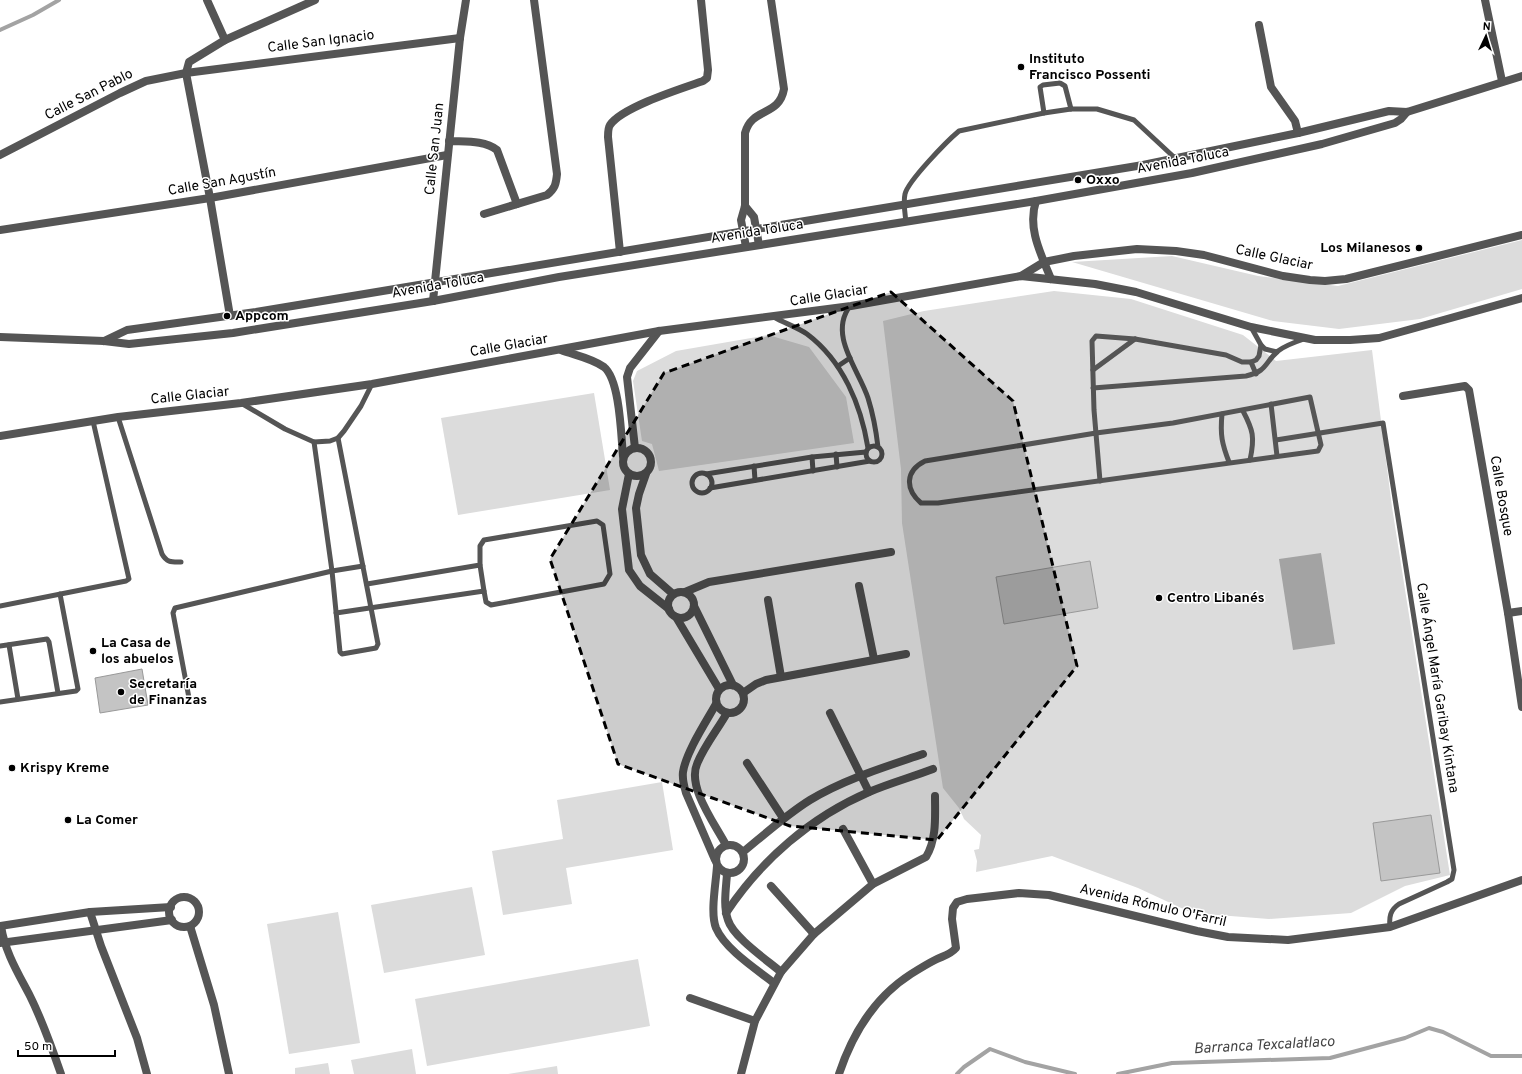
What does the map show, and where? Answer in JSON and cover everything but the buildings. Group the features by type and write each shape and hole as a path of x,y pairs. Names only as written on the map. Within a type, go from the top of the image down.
{"street":[{"path":"207,0 225,40"},
{"path":"230,316 210,198 186,73 189,62 225,40 315,0"},
{"name":"Calle San Juan","path":"433,301 447,156 460,38 466,0"},
{"path":"484,214 547,195 554,190 557,174 534,0"},
{"path":"620,252 608,137 609,126 615,120 644,103 704,81 707,78 708,70 701,0"},
{"path":"746,247 741,220 745,206 745,133 748,125 753,119 777,106 782,99 784,89 771,0"},
{"path":"1485,0 1502,81"},
{"path":"1259,25 1271,87 1295,122 1298,133"},
{"name":"Calle San Ignacio","path":"186,73 460,38"},
{"name":"Calle San Pablo","path":"0,155 120,92 146,81 186,73"},
{"name":"Avenida Toluca","path":"104,341 127,330 230,316 434,283 904,206 1176,159 1298,133 1390,111 1407,112 1502,81 1522,76"},
{"name":"Avenida Toluca","path":"0,337 104,341 129,344 233,333 433,301 522,284 746,247 1036,201 1212,170 1322,144 1395,123 1407,112"},
{"path":"449,141 480,143 492,146 497,150 517,204"},
{"name":"Calle San Agustín","path":"0,230 210,198 447,156"},
{"path":"1036,201 1032,212 1034,232 1051,279"},
{"path":"745,206 754,217 759,245"},
{"name":"Calle Glaciar","path":"1021,276 1044,262 1074,256 1138,248 1204,255 1283,276 1325,281 1346,279 1522,235"},
{"name":"Calle Glaciar","path":"0,436 118,417 241,404 372,384 659,331 851,306 1021,276 1095,284 1136,292 1251,327 1304,339 1350,340 1379,338 1522,298"},
{"path":"635,448 627,378 630,368 659,331"},
{"path":"561,350 600,365 609,372 615,385 624,456"},
{"name":"Calle Bosque","path":"1403,396 1465,386 1469,390 1508,613 1522,707"},
{"path":"646,474 640,476 629,474 624,469 622,463 628,450 635,448 643,449 649,453 652,460 651,468 646,474 636,508 641,555 650,574 673,594"},
{"path":"629,474 622,509 629,570 640,586 669,609 676,617 719,689"},
{"path":"669,609 670,598 673,594 684,592 709,582 891,552"},
{"path":"859,586 874,659"},
{"path":"684,592 693,600 694,606 734,685"},
{"path":"768,600 781,677"},
{"path":"676,617 688,616 694,606"},
{"path":"1508,613 1522,611"},
{"path":"743,693 756,684 781,677 906,654"},
{"path":"716,704 720,710 727,713 735,712 741,708 744,701 743,693 734,685 726,685 719,689 716,696 716,704 686,762 682,773 683,784 716,863 722,871 727,874 740,870 744,858 743,852 738,847 726,846 720,848 716,854 716,863 714,914 716,927 724,942 774,984"},
{"path":"726,846 696,789 694,773 697,763 727,713"},
{"path":"830,713 869,792"},
{"path":"743,852 783,818 812,799 860,776 923,754"},
{"path":"747,763 783,818"},
{"path":"726,913 749,880 795,836 840,807 869,792 933,769"},
{"path":"741,1074 755,1021 781,972 814,934 873,884 926,857 931,850 934,837 935,796"},
{"path":"844,829 873,884"},
{"path":"727,874 726,913 728,922 735,933 781,972"},
{"name":"Avenida Rómulo O'Farril","path":"838,1074 858,1032 886,994 910,975 934,960 951,953 956,948 952,919 953,908 957,902 967,899 1019,893 1049,895 1190,930 1228,937 1288,940 1389,923 1522,880"},
{"path":"770,886 814,934"},
{"path":"184,898 192,900 196,903 199,916 195,923 190,926 182,927 172,920 170,914 171,907 175,901 184,898"},
{"path":"61,1074 52,1046 40,1019 2,943 0,926 90,912 171,907"},
{"path":"90,912 136,1038 147,1074"},
{"path":"2,943 58,936 96,929 172,920"},
{"path":"190,926 214,1005 229,1074"},
{"path":"690,998 755,1021"}],"lane":[{"path":"1044,112 1039,90 1042,86 1060,83 1065,86 1071,109"},
{"path":"906,222 904,206 907,188 948,140 958,131 1044,112 1071,109 1097,109 1134,120 1176,159"},
{"path":"851,306 843,316 842,332 850,358 861,379 869,400 878,446 882,452 880,459 874,462 870,461 710,488 703,493 695,490 693,486 694,477 702,473 706,474 867,450 871,446 878,446"},
{"path":"774,317 806,334 829,354 838,366 852,393 867,450 866,455 870,461"},
{"path":"1251,327 1261,345 1271,351 1277,352"},
{"path":"1100,481 1093,388 1092,341 1096,336 1135,339 1226,354 1242,362 1251,362 1256,360 1259,356 1261,345"},
{"path":"1093,370 1135,339"},
{"path":"1093,388 1210,380 1256,374 1263,369 1277,352 1288,345 1304,339"},
{"path":"838,366 850,358"},
{"path":"1251,362 1256,374"},
{"path":"241,404 314,442 330,441 338,438 361,406 372,384"},
{"path":"1310,397 1321,445 1318,451 938,503 921,503 915,498 911,490 909,476 915,466 925,461 1096,433 1173,423 1222,414 1310,397"},
{"path":"1271,404 1277,456"},
{"path":"1242,411 1253,429 1254,444 1250,460"},
{"path":"1222,414 1220,430 1221,442 1229,462"},
{"path":"118,417 162,554 165,560 169,562 181,562"},
{"path":"0,606 126,581 129,576 93,421"},
{"name":"Calle Ángel María Garibay Kintana","path":"1319,434 1383,424 1454,870 1452,879 1399,904 1392,909 1389,923"},
{"path":"1276,440 1319,434"},
{"path":"314,442 332,571 340,652 342,654 378,647 372,607 338,438"},
{"path":"836,454 837,467"},
{"path":"812,457 813,471"},
{"path":"754,466 755,480"},
{"path":"706,474 712,480 710,488"},
{"path":"597,521 603,525 610,574 604,584 491,605 486,602 480,565 480,546 484,540 597,521"},
{"path":"367,584 480,565"},
{"path":"189,698 173,613 175,608 332,571 363,566"},
{"path":"336,613 484,591"},
{"path":"0,702 76,691 79,686 60,594"},
{"path":"0,646 44,639 50,642 58,693"},
{"path":"9,644 18,699"}],"highlighted area":[{"path":"891,292 1013,401 1077,666 937,840 790,826 618,764 550,559 664,373"}],"shaded area":[{"path":"1522,240 1522,289 1420,319 1339,329 1273,321 1072,262 1172,256 1258,276 1338,286"},
{"name":"Centro Libanés","path":"1054,291 1131,299 1243,335 1276,361 1372,350 1392,507 1450,875 1405,886 1351,913 1269,919 1192,913 1138,888 1052,856 976,872 977,861 974,850 979,849 981,835 964,819 959,808 943,788 902,523 901,469 883,321 924,311"},
{"path":"768,335 809,347 846,397 854,443 659,471 652,444 642,441 633,381 637,371 676,351"},
{"path":"594,393 610,490 458,515 441,418"},
{"path":"1321,553 1335,644 1293,650 1279,559"},
{"path":"662,782 673,850 566,868 572,904 503,915 492,851 563,839 557,800"},
{"path":"472,887 485,955 384,973 371,905"},
{"path":"338,912 360,1043 289,1054 267,924"},
{"path":"638,959 650,1026 427,1066 415,999"},
{"path":"412,1049 416,1074 354,1074 351,1060"},
{"path":"328,1063 330,1074 295,1074 295,1068"},
{"path":"557,1066 558,1074 508,1074"}],"waterway":[{"path":"0,30 33,15 59,0"},
{"name":"Barranca Texcalatlaco","path":"1118,1074 1172,1063 1330,1058 1405,1038 1429,1028 1443,1032 1491,1056 1522,1056"},
{"name":"Barranca Texcalatlaco","path":"957,1074 964,1067 990,1049 1025,1062 1075,1074"}],"place":[{"name":"Instituto Francisco Possenti","path":"1021,67"},
{"name":"Oxxo","path":"1078,180"},
{"name":"Los Milanesos","path":"1419,248"},
{"name":"Appcom","path":"227,316"},
{"name":"Centro Libanés","path":"1159,598"},
{"name":"La Casa de los abuelos","path":"93,651"},
{"name":"Secretaría de Finanzas","path":"121,692"},
{"name":"Krispy Kreme","path":"12,768"},
{"name":"La Comer","path":"68,820"}]}
